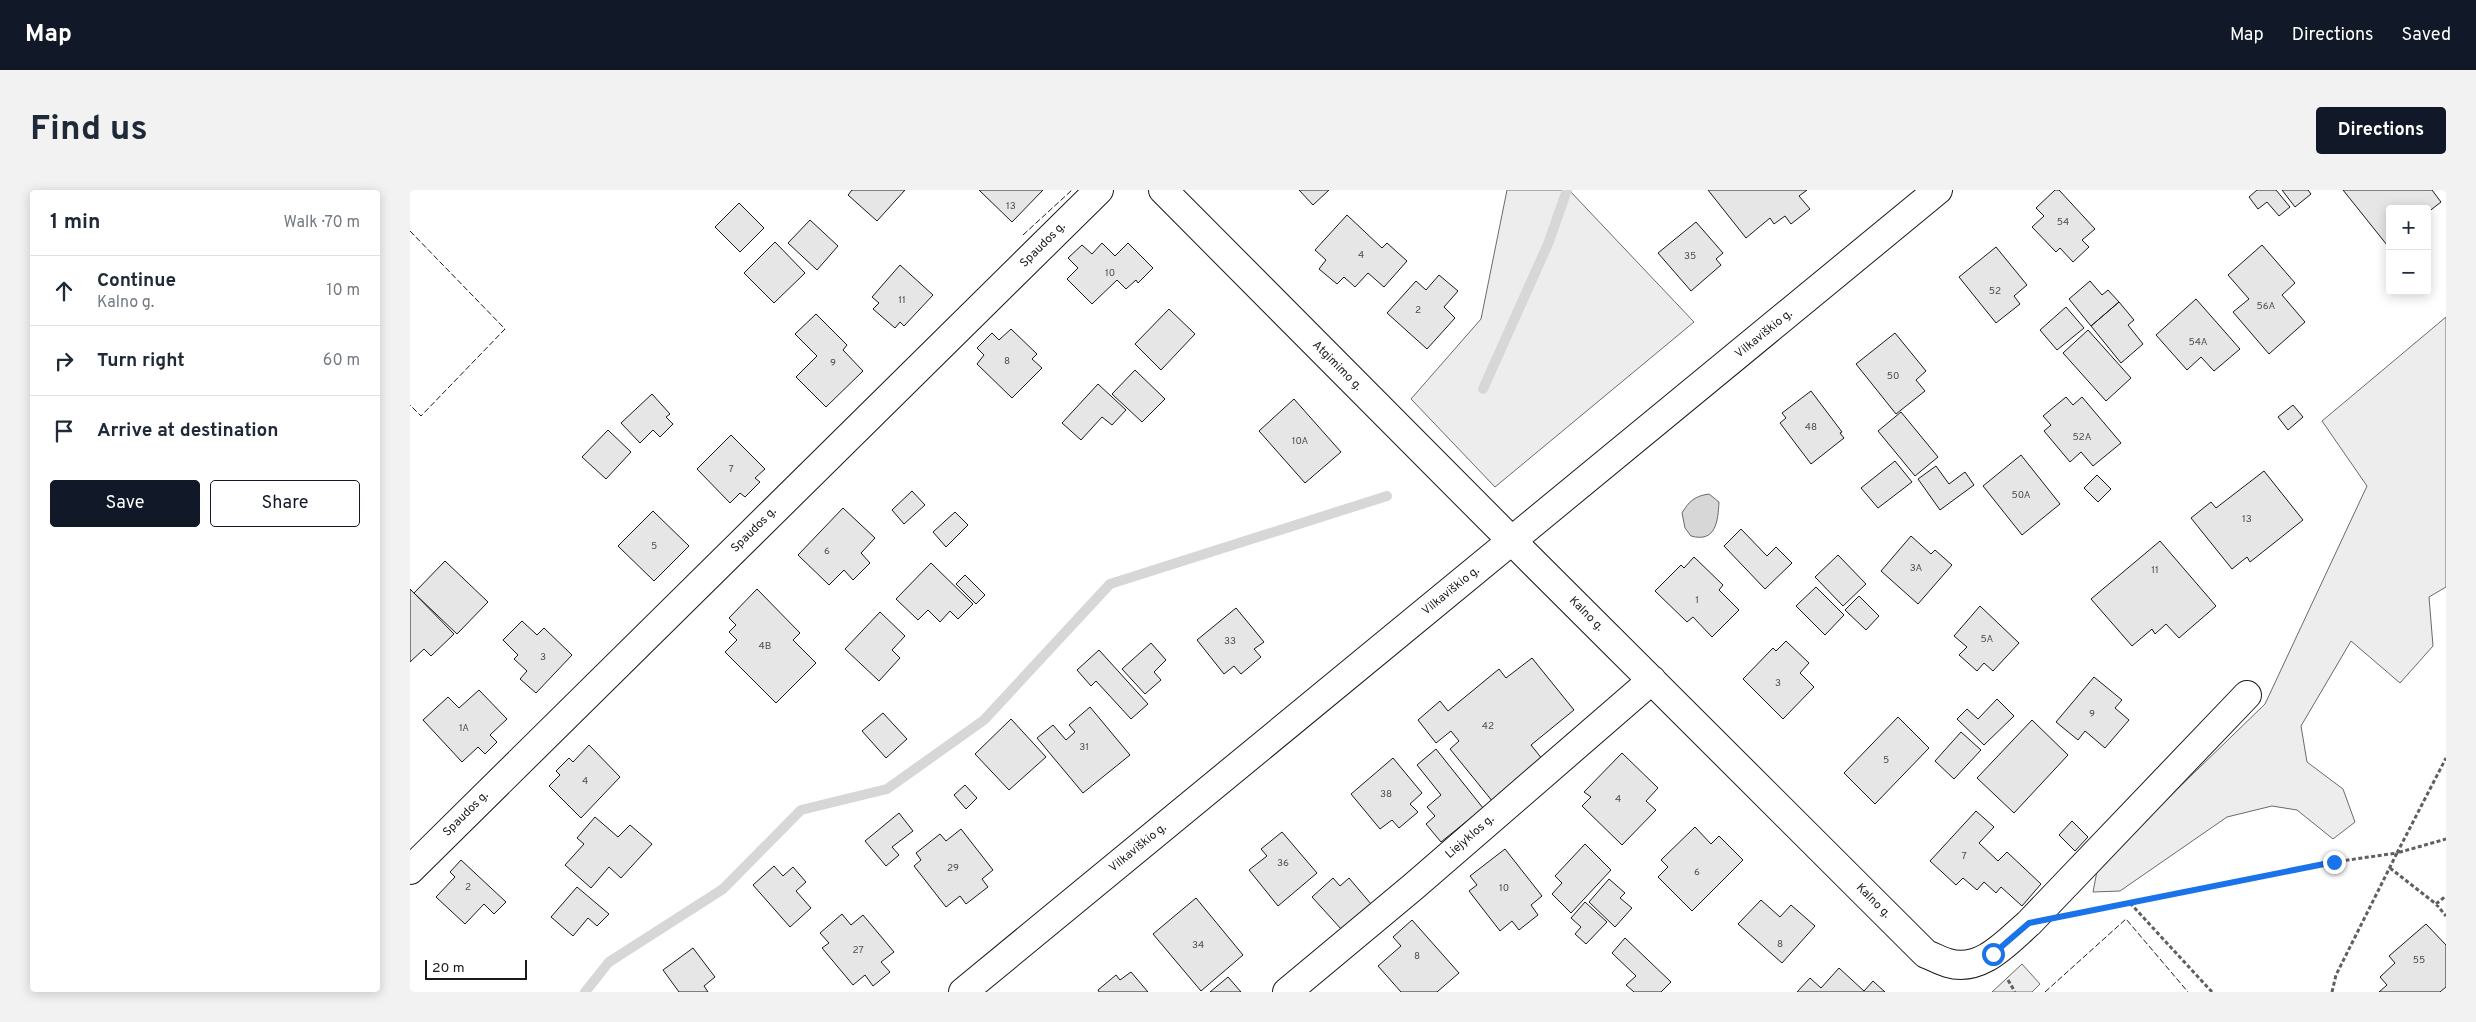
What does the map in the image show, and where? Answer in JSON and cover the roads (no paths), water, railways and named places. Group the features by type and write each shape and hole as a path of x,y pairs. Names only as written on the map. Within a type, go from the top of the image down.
{"main road":[{"name":"Spaudos g.","path":"410,870 1099,190"},
{"name":"Atgimimo g.","path":"1163,190 1512,541"},
{"name":"Vilkaviškio g.","path":"963,992 1938,190"},
{"name":"Kalno g.","path":"1512,541 1926,954 1950,964 1976,963 1993,954 2029,923 2246,695"},
{"name":"Liejyklos g.","path":"1287,992 1413,887 1652,680"}],"waterway":[{"path":"1483,389 1548,244 1567,190"},
{"path":"585,992 609,962 723,889 801,810 887,789 984,720 1110,584 1387,496"}]}
